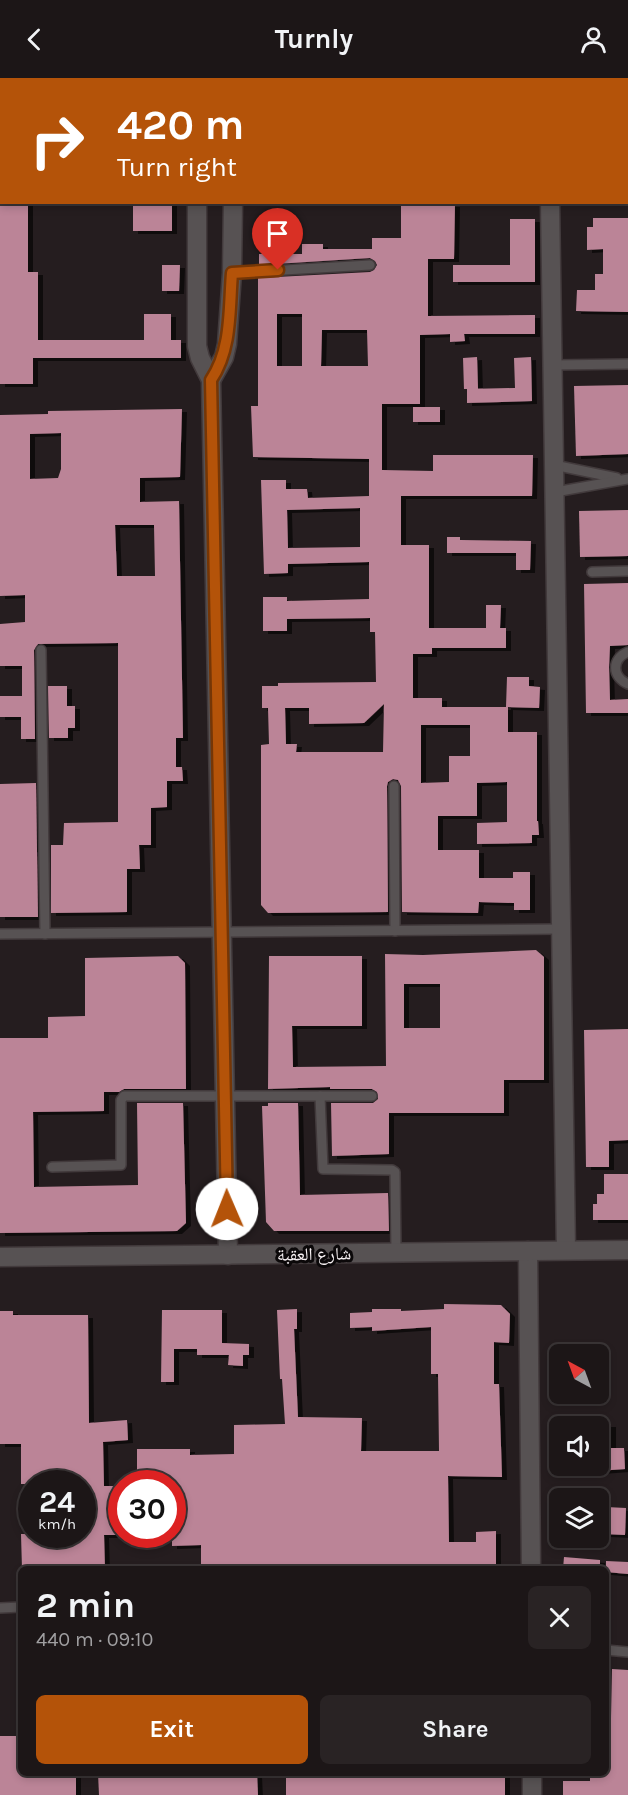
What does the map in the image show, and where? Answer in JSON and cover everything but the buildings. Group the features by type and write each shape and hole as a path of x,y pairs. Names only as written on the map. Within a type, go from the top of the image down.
{"street":[{"path":"197,204 197,346 204,369 211,380 228,1255"},
{"path":"211,380 218,369 227,344 232,273 233,204"},
{"path":"550,204 566,1250"},
{"name":"شارع العقبة","path":"0,1257 628,1250"},
{"path":"528,1251 531,1566"},
{"path":"532,1776 532,1795"}],"lane":[{"path":"232,273 370,265"},
{"path":"553,365 628,364"},
{"path":"554,465 625,479"},
{"path":"555,492 625,479"},
{"path":"592,572 628,571"},
{"path":"41,650 45,934"},
{"path":"628,652 617,660 615,667 616,674 628,684"},
{"path":"394,786 395,931"},
{"path":"0,934 561,929"},
{"path":"52,1167 121,1165 121,1100 124,1096 372,1096"},
{"path":"320,1096 323,1169 392,1170 395,1172 396,1252"},
{"path":"0,1608 18,1607"},
{"path":"609,1650 628,1652"}],"route":[{"path":"227,1209 211,380 224,357 227,344 232,273 278,270"}]}
